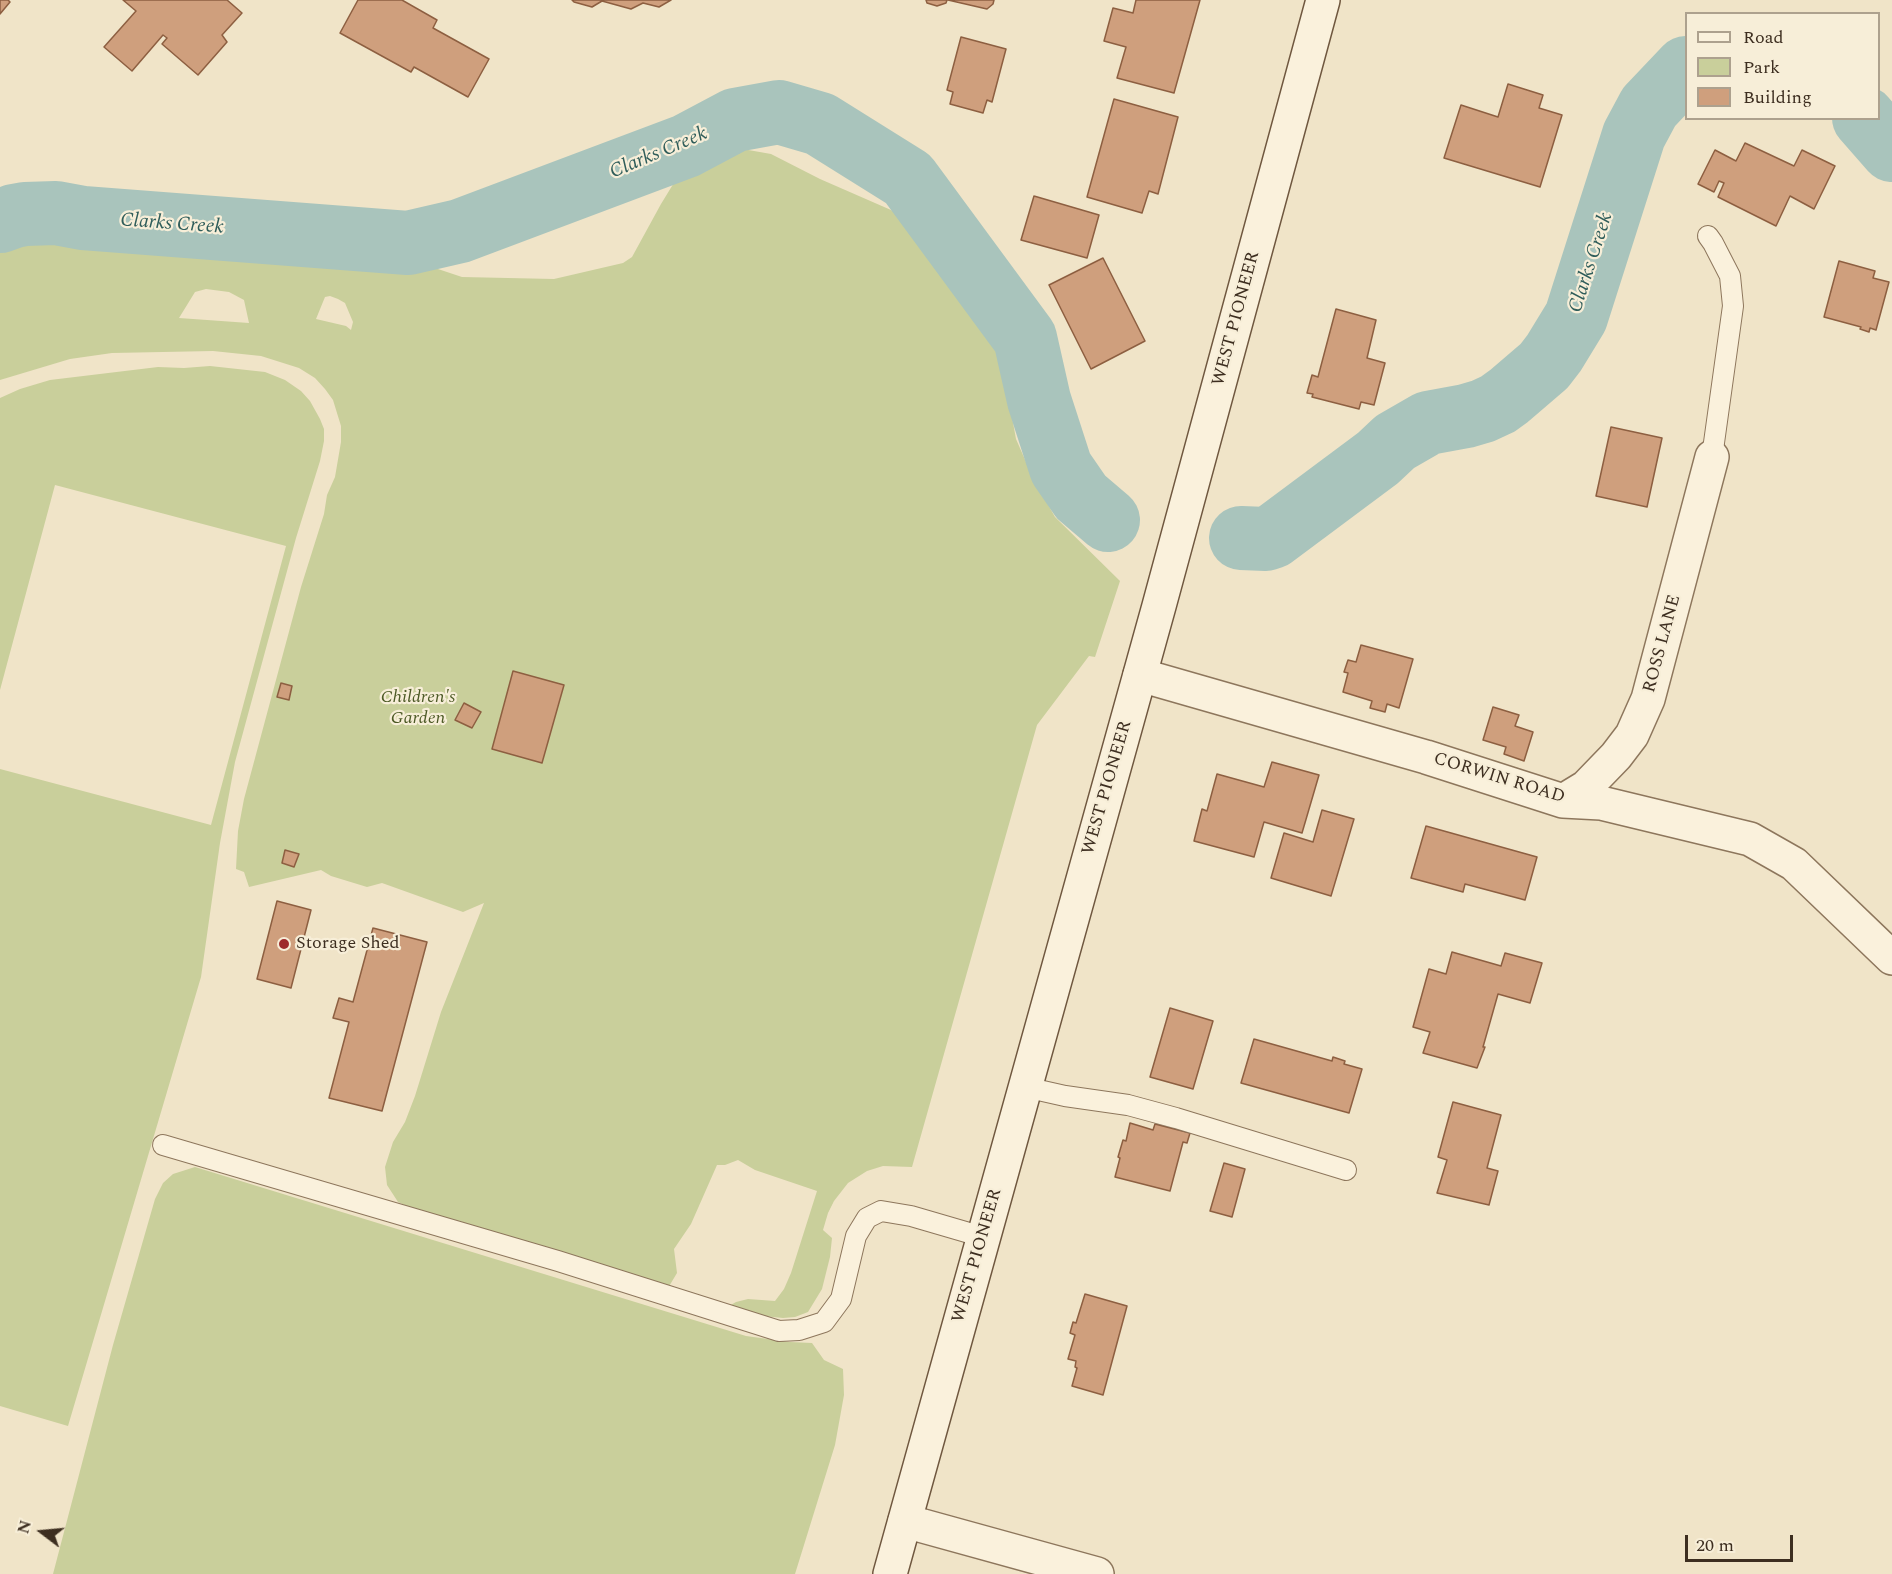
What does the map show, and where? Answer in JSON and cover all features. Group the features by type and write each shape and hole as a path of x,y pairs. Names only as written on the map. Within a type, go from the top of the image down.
{"main road":[{"name":"WEST PIONEER","path":"890,1574 1159,606 1323,0"},
{"name":"ROSS LANE","path":"1563,801 1586,787 1616,756 1632,735 1644,708 1712,457"},
{"name":"CORWIN ROAD","path":"1140,675 1426,757 1563,801 1601,803 1750,839 1794,864 1892,958"},
{"path":"905,1521 1097,1574"}],"lane":[{"path":"1708,236 1730,276 1733,306 1712,457"},
{"path":"1025,1087 1065,1096 1128,1105 1346,1170"},
{"path":"163,1145 558,1261 779,1331 799,1330 824,1322 841,1299 856,1236 867,1218 881,1211 911,1216 983,1237"}],"green space":[{"name":"Children's Garden","path":"737,148 771,154 820,179 891,210 929,233 950,272 983,318 1001,357 1016,439 1033,478 1055,517 1120,581 1095,657 1089,656 1037,725 912,1167 883,1166 867,1171 848,1183 834,1201 823,1230 832,1238 822,1289 808,1312 795,1317 783,1318 763,1316 729,1306 748,1299 775,1301 784,1289 791,1273 817,1191 755,1170 738,1160 725,1165 717,1165 691,1224 674,1249 677,1273 668,1288 407,1206 398,1202 387,1185 385,1167 393,1142 405,1122 415,1096 441,1012 484,903 463,912 382,883 367,887 331,876 321,870 249,887 244,872 236,869 238,831 244,799 301,587 324,514 327,495 335,477 341,442 341,426 333,400 325,389 315,378 299,368 261,356 213,351 112,353 70,359 0,380 0,250 42,238 408,259 462,277 554,279 623,263 632,257 683,168 707,154","holes":["206,289 229,292 244,300 249,323 179,318 195,292","330,296 345,303 353,322 351,330 346,326 316,319 325,297"]},
{"path":"210,366 265,372 285,380 301,391 310,401 324,429 324,441 235,762 220,843 201,977 68,1426 0,1406 0,769 211,825 286,546 55,485 0,690 0,398 50,380 158,367"},
{"path":"195,1167 746,1336 812,1343 824,1360 843,1369 844,1395 835,1445 795,1574 53,1574 113,1345 155,1199 163,1183 173,1174"}],"building":[{"path":"0,0 10,2 0,14"},
{"path":"123,0 227,0 242,13 222,35 227,42 198,75 162,44 167,38 163,35 132,71 104,47 136,11"},
{"path":"358,0 402,0 437,20 433,28 489,59 468,97 414,67 411,72 340,33"},
{"path":"572,0 671,0 659,7 643,3 631,9 602,1 592,7"},
{"path":"926,0 947,0 946,3 937,6 927,3"},
{"path":"948,0 994,0 987,9"},
{"path":"1136,0 1200,0 1174,93 1117,78 1126,47 1104,41 1113,8 1133,13"},
{"path":"961,37 1006,49 992,102 987,100 983,113 950,104 953,92 947,90"},
{"path":"1508,84 1543,95 1539,108 1562,115 1540,187 1444,158 1461,105 1498,117"},
{"path":"1114,99 1178,117 1158,194 1149,191 1142,213 1087,197"},
{"path":"1745,143 1794,166 1802,150 1835,166 1814,209 1790,196 1776,226 1718,197 1724,183 1719,181 1714,192 1698,184 1715,150 1736,161"},
{"path":"1034,196 1099,215 1087,258 1021,240"},
{"path":"1103,258 1145,341 1091,369 1049,285"},
{"path":"1839,261 1875,271 1873,278 1889,282 1876,330 1870,328 1869,332 1860,329 1861,327 1824,317"},
{"path":"1336,309 1376,320 1367,358 1385,363 1374,405 1361,402 1359,409 1312,397 1313,394 1307,393 1312,375 1318,377"},
{"path":"1611,427 1662,438 1647,507 1596,496"},
{"path":"1361,645 1413,659 1399,708 1387,704 1385,712 1370,708 1372,701 1343,692 1348,673 1344,672 1348,660 1356,662"},
{"path":"513,671 564,685 542,763 492,749"},
{"path":"281,683 292,686 289,700 277,697"},
{"path":"464,703 481,712 472,728 455,720"},
{"path":"1493,707 1519,715 1515,726 1533,732 1524,761 1504,754 1506,747 1483,740"},
{"path":"1272,762 1319,775 1302,833 1264,822 1254,857 1194,841 1202,809 1207,811 1217,774 1264,787"},
{"path":"1322,810 1354,819 1331,896 1271,878 1284,833 1313,842"},
{"path":"1426,826 1537,857 1525,900 1465,884 1463,892 1411,878"},
{"path":"285,850 299,854 294,867 282,863"},
{"name":"Storage Shed","path":"277,901 311,910 291,988 257,979"},
{"path":"373,928 427,942 382,1111 329,1098 349,1022 333,1018 339,998 353,1002"},
{"path":"1452,952 1501,966 1505,953 1542,963 1530,1003 1498,994 1483,1047 1485,1047 1477,1068 1423,1053 1430,1032 1413,1027 1429,969 1446,974"},
{"path":"1170,1008 1213,1021 1193,1089 1150,1077"},
{"path":"1254,1039 1332,1061 1333,1057 1345,1061 1344,1064 1362,1069 1349,1113 1241,1083"},
{"path":"1453,1102 1501,1115 1487,1168 1498,1171 1489,1205 1437,1193 1447,1160 1438,1157"},
{"path":"1130,1123 1153,1130 1155,1124 1190,1133 1187,1143 1183,1142 1170,1191 1115,1177 1120,1158 1118,1157 1123,1140 1126,1141"},
{"path":"1224,1163 1245,1169 1232,1217 1210,1211"},
{"path":"1085,1294 1127,1306 1103,1395 1072,1386 1077,1368 1075,1367 1076,1361 1068,1359 1075,1335 1070,1333 1073,1322 1076,1323"}],"waterway":[{"name":"Clarks Creek","path":"1241,538 1266,539 1272,537 1378,458 1395,442 1428,423 1466,416 1498,404 1544,366 1576,317 1634,135 1649,107 1685,69"},
{"name":"Clarks Creek","path":"0,221 25,214 56,213 83,218 408,243 460,231 686,146 735,120 779,112 820,124 908,179 1025,338 1039,400 1061,468 1081,497 1108,520"},
{"name":"Clarks Creek","path":"1866,120 1892,150"}],"place":[{"name":"Storage Shed","path":"284,944"}]}
